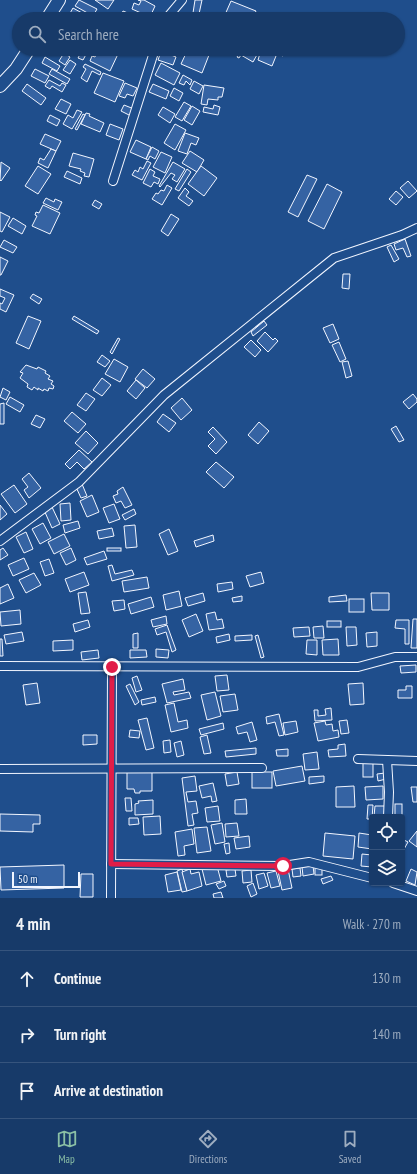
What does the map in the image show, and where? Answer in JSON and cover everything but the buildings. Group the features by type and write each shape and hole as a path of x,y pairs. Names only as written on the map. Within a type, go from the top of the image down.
{"main road":[{"path":"51,12 59,0"},
{"path":"0,86 16,69 24,56"}],"street":[{"path":"172,12 182,0"},
{"path":"113,181 153,56"},
{"path":"0,540 79,482 164,395 334,258 402,235 417,228"},
{"path":"0,666 358,667 395,657 417,657"},
{"path":"111,898 112,667"},
{"path":"358,759 417,761"},
{"path":"387,760 389,792 388,814"},
{"path":"0,769 262,768"},
{"path":"111,864 283,866 309,862 369,877"},
{"path":"401,886 417,891"}],"route":[{"path":"112,667 111,864 283,866"}]}
